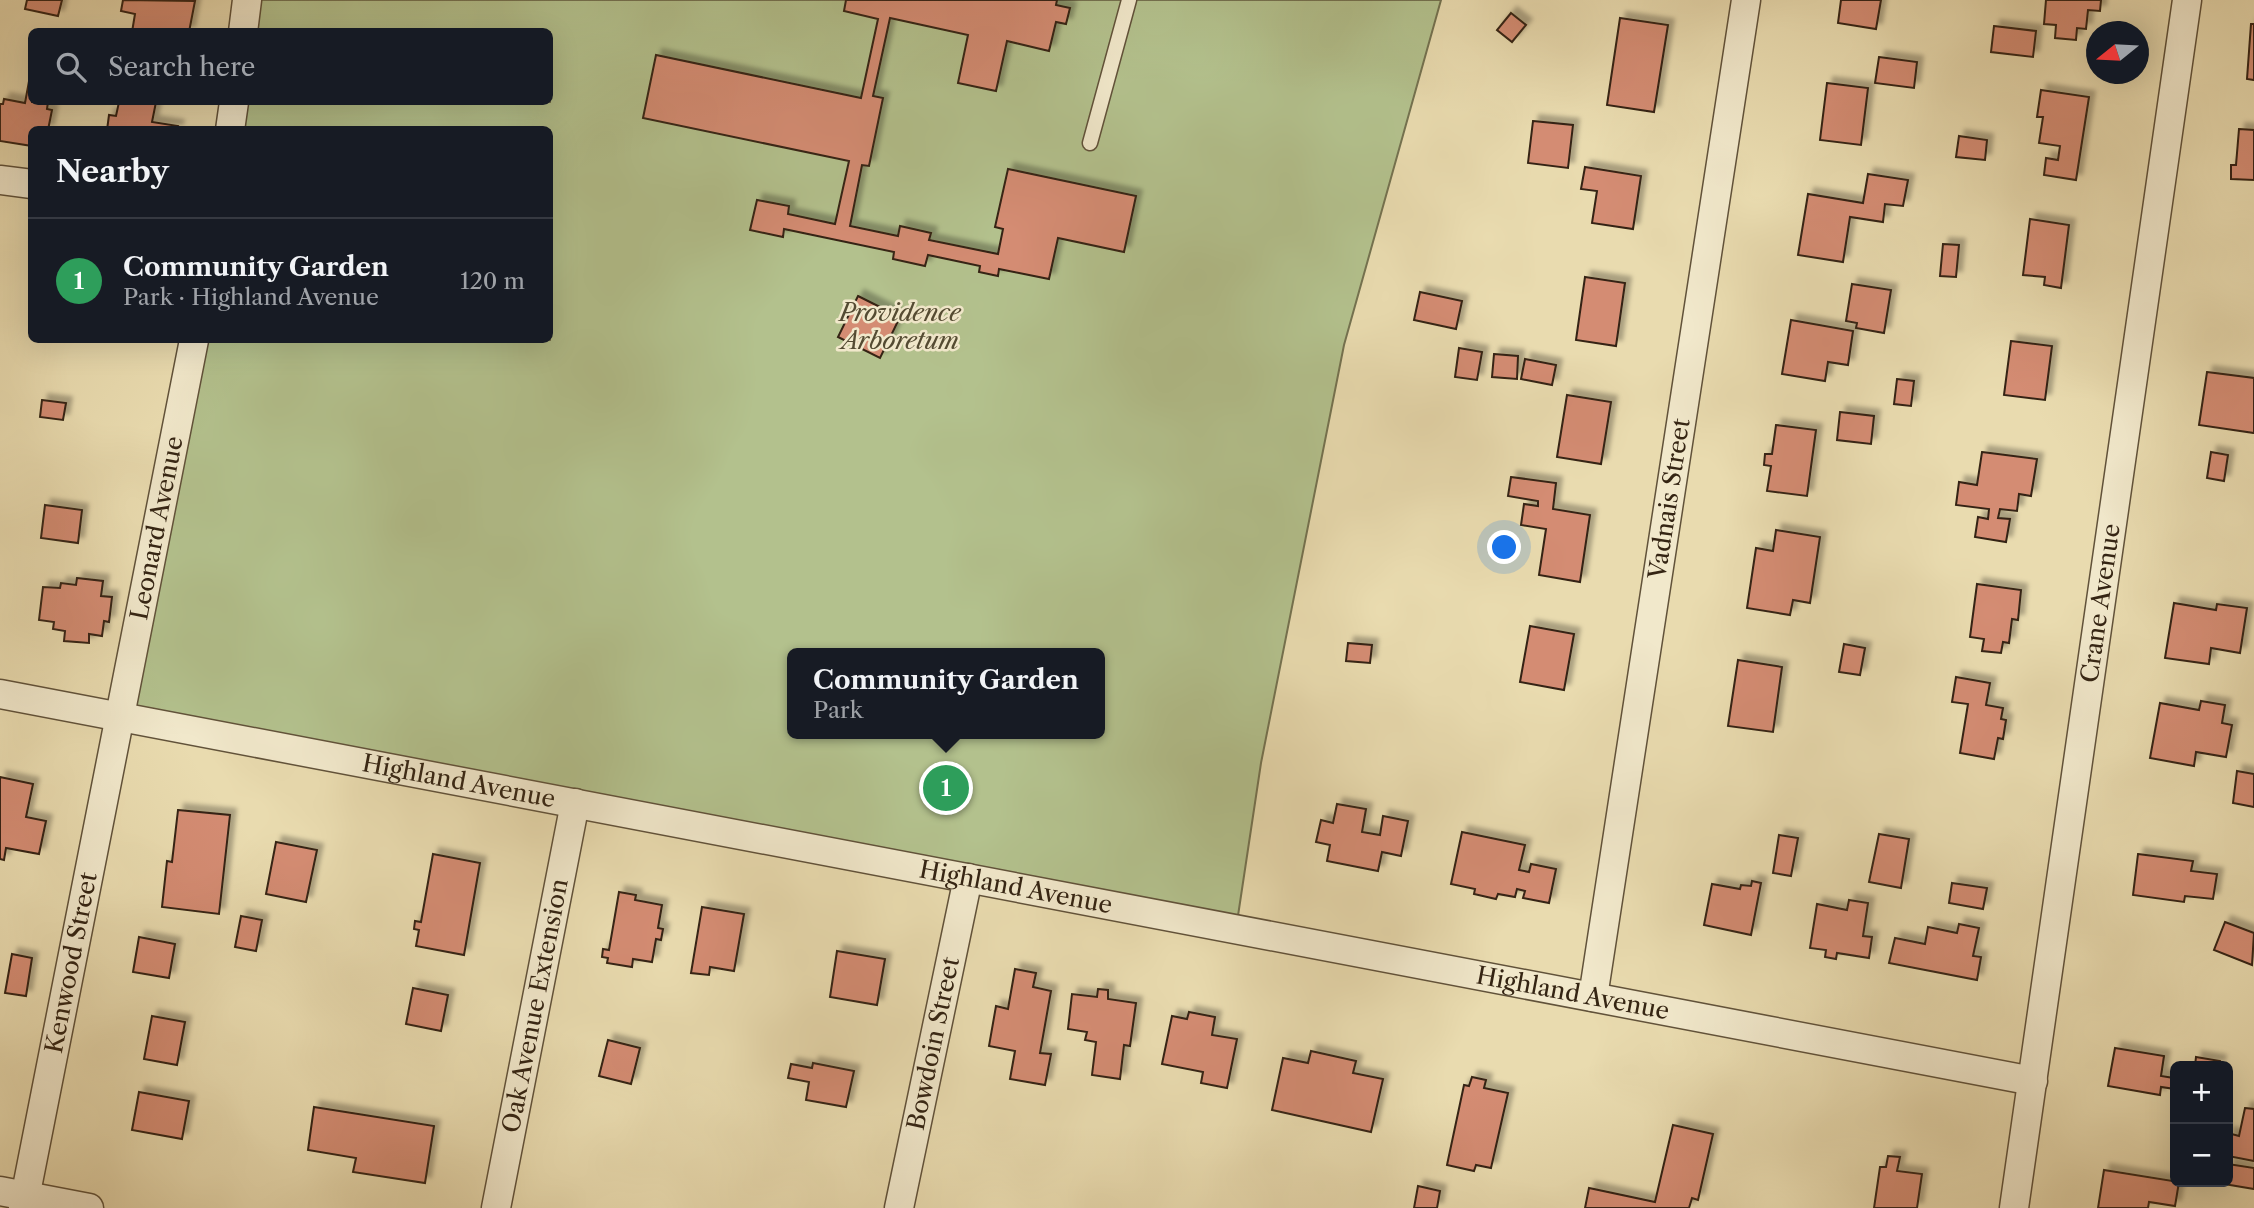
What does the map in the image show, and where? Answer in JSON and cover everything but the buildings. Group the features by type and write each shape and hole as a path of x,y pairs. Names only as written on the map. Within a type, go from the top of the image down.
{"street":[{"path":"244,28 247,0"},
{"name":"Vadnais Street","path":"1593,997 1746,0"},
{"name":"Crane Avenue","path":"2014,1208 2187,0"},
{"path":"231,126 234,105"},
{"path":"0,180 28,184"},
{"name":"Leonard Avenue","path":"119,716 193,343"},
{"name":"Highland Avenue","path":"0,694 2034,1081"},
{"name":"Kenwood Street","path":"16,1199 119,716"},
{"name":"Oak Avenue Extension","path":"496,1208 575,803"},
{"name":"Bowdoin Street","path":"899,1208 968,878"},
{"path":"16,1199 89,1208"}],"lane":[{"path":"1090,143 1129,0"}],"green space":[{"name":"Providence Arboretum","path":"247,0 1441,0 1344,345 1261,763 1236,929 119,716 193,343 553,343 553,126 230,126 234,105 553,105 553,28 243,28"}],"place":[{"name":"Community Garden","path":"946,788"}]}
